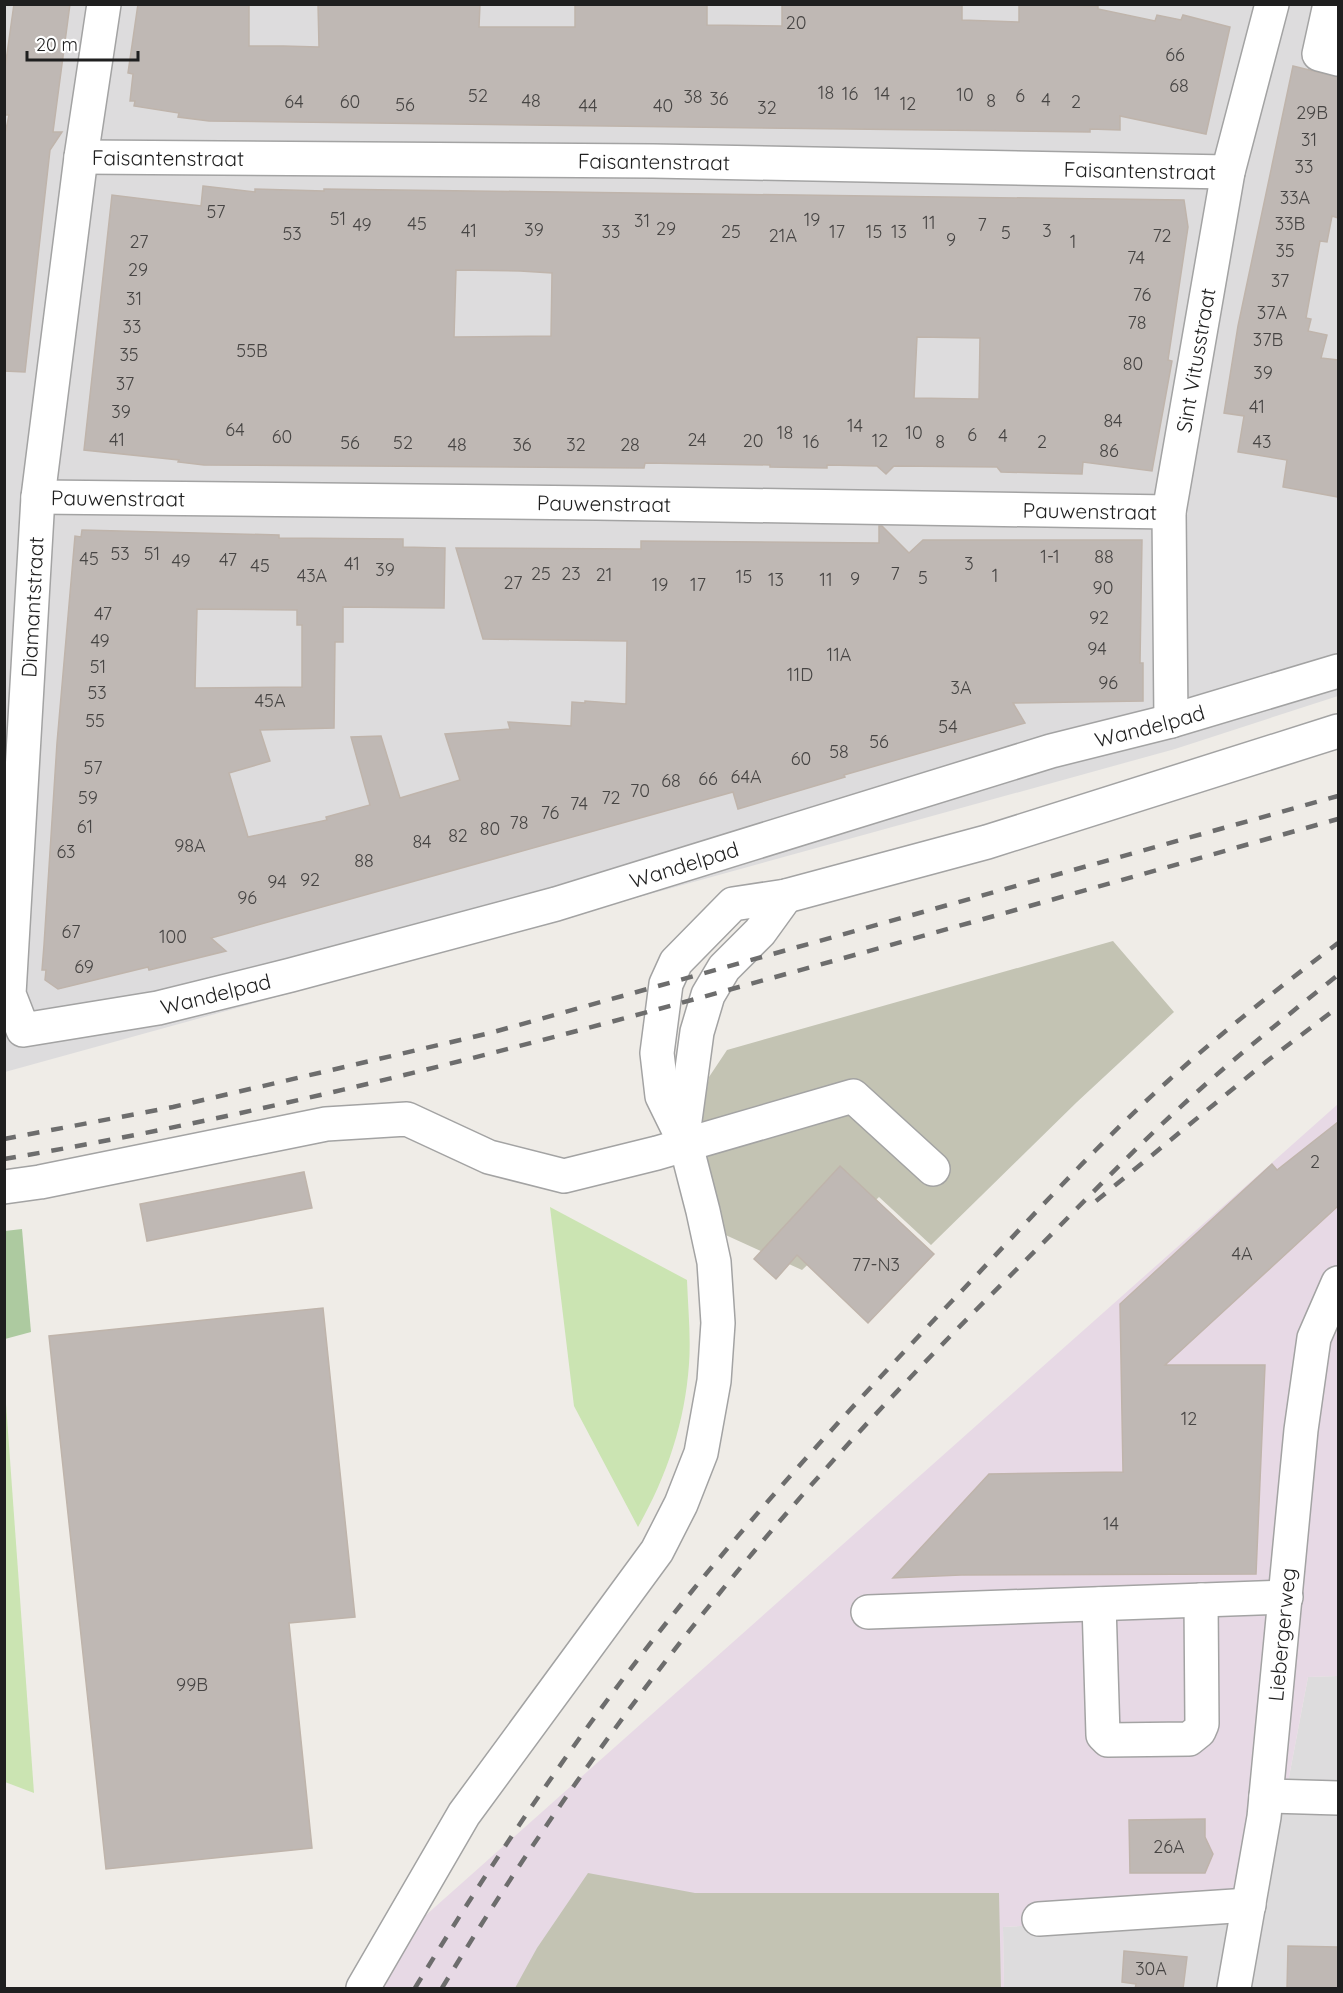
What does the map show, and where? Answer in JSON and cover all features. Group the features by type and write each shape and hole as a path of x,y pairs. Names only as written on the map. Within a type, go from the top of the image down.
{"street":[{"name":"Diamantstraat","path":"23,1030 9,994 38,497 81,157 104,4"},
{"name":"Sint Vitusstraat","path":"1172,721 1169,512 1228,172 1272,4"},
{"path":"1330,4 1319,54 1338,59"},
{"name":"Faisantenstraat","path":"81,157 653,161 1228,172"},
{"name":"Pauwenstraat","path":"38,497 633,503 1169,512"},
{"name":"Wandelpad","path":"23,1030 158,1008 544,907 1051,751 1172,721 1338,671"},
{"path":"363,1989 464,1814 657,1551 681,1504 701,1453 714,1381 718,1323 714,1262 685,1140 662,1096 657,1053 666,984 676,962 733,904 786,896 987,842 1338,731"},
{"path":"685,1140 697,1032 708,995 724,968 760,932 786,896"},
{"path":"4,1186 40,1182 326,1124 406,1119 489,1157 564,1176 685,1140 853,1096 933,1169"},
{"name":"Liebergerweg","path":"1234,1989 1264,1817 1301,1430 1314,1338 1338,1283"},
{"path":"868,1612 1286,1597"},
{"path":"1099,1604 1103,1735 1108,1740 1189,1739 1199,1731 1202,1724 1201,1600"},
{"path":"1266,1796 1338,1798"},
{"path":"1040,1919 1249,1905"}],"shaded area":[{"path":"5,5 1338,5 1338,696 1175,749 5,1072"},
{"path":"1113,941 1174,1012 1077,1102 931,1245 879,1197 802,1270 719,1232 700,1127 709,1077 727,1050"},
{"path":"1338,1104 1338,1676 1308,1677 1263,1914 1003,1927 1004,1988 344,1988"},
{"path":"1338,1676 1338,1988 1004,1988 1003,1927 1263,1914 1308,1677"},
{"path":"588,1873 695,1893 999,1893 1001,1988 515,1988 537,1948"}],"green space":[{"path":"550,1207 687,1280 690,1354 679,1428 658,1488 638,1527 574,1406"},
{"path":"22,1229 31,1332 5,1339 5,1231"},
{"path":"5,1390 34,1793 5,1782"}],"building":[{"path":"14,4 70,4 53,132 62,132 50,150 25,372 4,371 4,139 9,115 4,115 4,75"},
{"path":"138,4 249,4 249,46 319,47 318,4 480,4 479,27 575,27 575,4 707,4 707,25 782,26 782,4 962,4 962,20 1019,22 1019,4 1028,4 1098,6 1098,9 1155,21 1157,15 1181,20 1183,15 1230,27 1206,134 1120,116 1120,130 1090,129 1090,132 209,121 178,117 179,113 134,106 135,101 130,101 133,74 128,73"},
{"path":"1293,66 1338,77 1338,218 1332,216 1327,242 1320,241 1306,318 1311,319 1308,331 1327,335 1321,358 1338,360 1338,497 1283,487 1287,460 1238,452 1244,416 1224,413 1238,326"},
{"path":"203,186 255,192 255,189 324,191 324,189 1184,200 1188,227 1168,360 1172,361 1152,471 1083,462 1082,474 1001,472 997,467 894,466 886,474 877,466 827,465 827,468 645,463 644,468 204,465 178,462 179,460 84,450 112,195 201,206","holes":["456,270 552,273 551,336 454,337","917,337 980,338 979,399 914,398"]},
{"path":"879,526 882,526 909,553 923,540 1142,540 1140,663 1143,663 1143,701 1013,703 1025,723 844,775 845,777 738,809 733,792 211,938 226,951 58,989 45,980 46,970 42,970 57,743 75,536 81,537 82,530 279,535 279,538 403,539 403,547 445,548 444,608 343,607 343,642 335,642 334,728 260,730 270,761 229,773 248,837 327,820 326,817 370,805 351,737 381,736 400,798 460,780 445,734 510,729 508,722 571,726 572,702 626,704 627,641 483,639 456,548 641,549 641,541 879,543","holes":["197,609 297,610 297,625 302,625 302,687 195,688"]},
{"path":"1338,1122 1338,1206 1165,1365 1265,1365 1256,1574 961,1575 893,1578 989,1474 1123,1472 1120,1304 1272,1164 1277,1170"},
{"path":"840,1166 934,1254 868,1323 797,1255 776,1279 754,1259"},
{"path":"304,1172 312,1208 147,1241 140,1204"},
{"path":"323,1308 355,1617 289,1623 312,1848 106,1869 49,1336"},
{"path":"1205,1819 1205,1837 1213,1854 1205,1873 1130,1873 1129,1820"},
{"path":"1288,1946 1338,1947 1338,1989 1287,1989"},
{"path":"1124,1951 1187,1957 1183,1989 1135,1989 1136,1984 1122,1982"}],"railway":[{"path":"4,1139 173,1107 490,1033 1338,796"},
{"path":"4,1159 190,1124 465,1060 739,987 1338,819"},
{"path":"415,1988 505,1845 569,1752 671,1617 773,1496 915,1340 1140,1106 1210,1044 1338,943"},
{"path":"442,1988 513,1875 627,1712 709,1606 850,1441 990,1296 1176,1111 1338,975"},
{"path":"1096,1201 1267,1061 1338,1007"}]}
